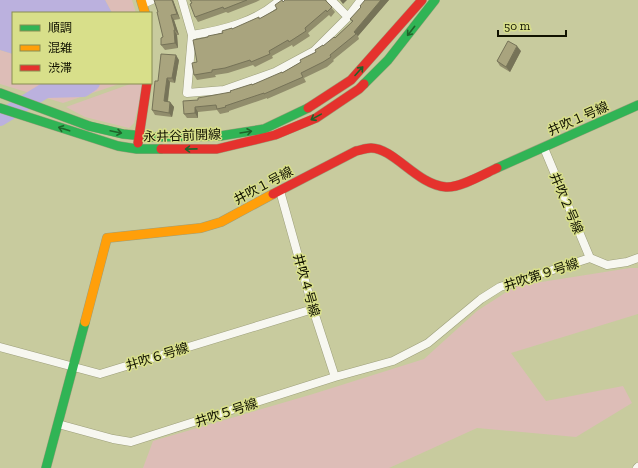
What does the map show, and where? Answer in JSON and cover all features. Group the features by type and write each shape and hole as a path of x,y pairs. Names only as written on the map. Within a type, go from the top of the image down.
{"street":[{"path":"145,12 142,2 152,0"},
{"path":"182,0 192,35 187,93 224,90 275,72 314,51 348,17 361,0"},
{"path":"192,35 216,31 247,21 280,0"},
{"path":"331,0 348,17"},
{"name":"永井谷前開線","path":"0,93 89,126 122,134 154,137 220,136 264,129 305,110 351,80 422,0"},
{"name":"永井谷前開線","path":"0,108 118,146 137,149 218,149 275,135 316,118 359,89 388,60 436,0"},
{"path":"137,149 147,84"},
{"name":"井吹１号線","path":"46,468 107,238 201,228 221,222 356,151 371,148 382,150 427,182 446,187 458,185 638,105"},
{"name":"井吹２号線","path":"544,148 590,258"},
{"name":"井吹４号線","path":"280,191 313,308 335,378"},
{"name":"井吹第９号線","path":"393,361 428,343 481,299 500,287 590,258 607,265 627,262 638,258"},
{"name":"井吹６号線","path":"0,347 73,368 100,374 313,308"},
{"name":"井吹５号線","path":"58,424 113,439 131,442 393,361"}],"shaded area":[{"path":"0,0 105,0 111,12 12,12 12,54 0,50"},
{"path":"105,0 132,0 136,12 111,12"},
{"path":"0,50 12,54 12,84 119,84 63,103 0,84"},
{"path":"130,84 144,84 134,123 129,128 85,117 66,107"},
{"path":"638,268 638,314 511,353 546,401 623,386 632,403 576,437 477,428 389,468 143,468 153,441 313,394 424,359 477,311 516,286"}],"building":[{"path":"154,0 172,0 177,14 171,15 175,30 175,43 161,45 161,38 163,37"},
{"path":"190,0 247,0 224,9 223,7 195,17"},
{"path":"282,0 283,2 285,0 325,0 332,7 327,12 326,10 305,28 306,31 289,42 288,40 269,51 270,54 251,62 250,60 225,68 212,70 212,72 194,75 192,63 197,62 193,40 223,33 222,31 232,29 259,17 259,19 277,9 275,5"},
{"path":"365,0 381,0 354,32 356,34 330,55 331,57 301,73 303,77 264,94 225,106 226,107 217,109 216,105 195,107 195,113 184,114 183,101 198,100 198,98 231,92 230,91 252,85 282,73 301,62 300,60 316,52 315,50 323,46 334,37 335,38 353,21 350,19"},
{"path":"508,41 517,46 506,67 497,61"},
{"path":"161,54 176,55 172,78 167,78 164,101 170,102 169,113 152,110 155,81 158,81"}],"waterway":[{"path":"0,118 46,90 83,89 90,84"}],"traffic: fast":[{"path":"364,84 388,60 435,0"},
{"path":"0,93 89,126 123,134 154,137 220,136 264,129 308,108"},
{"path":"497,168 638,105"},
{"path":"0,108 118,146 137,149 161,149"},
{"path":"46,468 85,322"}],"traffic: slow":[{"path":"141,0 145,12"},
{"path":"85,322 107,238 201,228 221,222 273,194"}],"traffic: jam":[{"path":"308,108 351,80 422,0"},
{"path":"138,143 147,84"},
{"path":"161,149 217,149 275,135 316,118 364,84"},
{"path":"273,194 356,151 369,148 380,150 388,154 425,180 435,185 446,187 452,187 465,183 497,168"}]}
